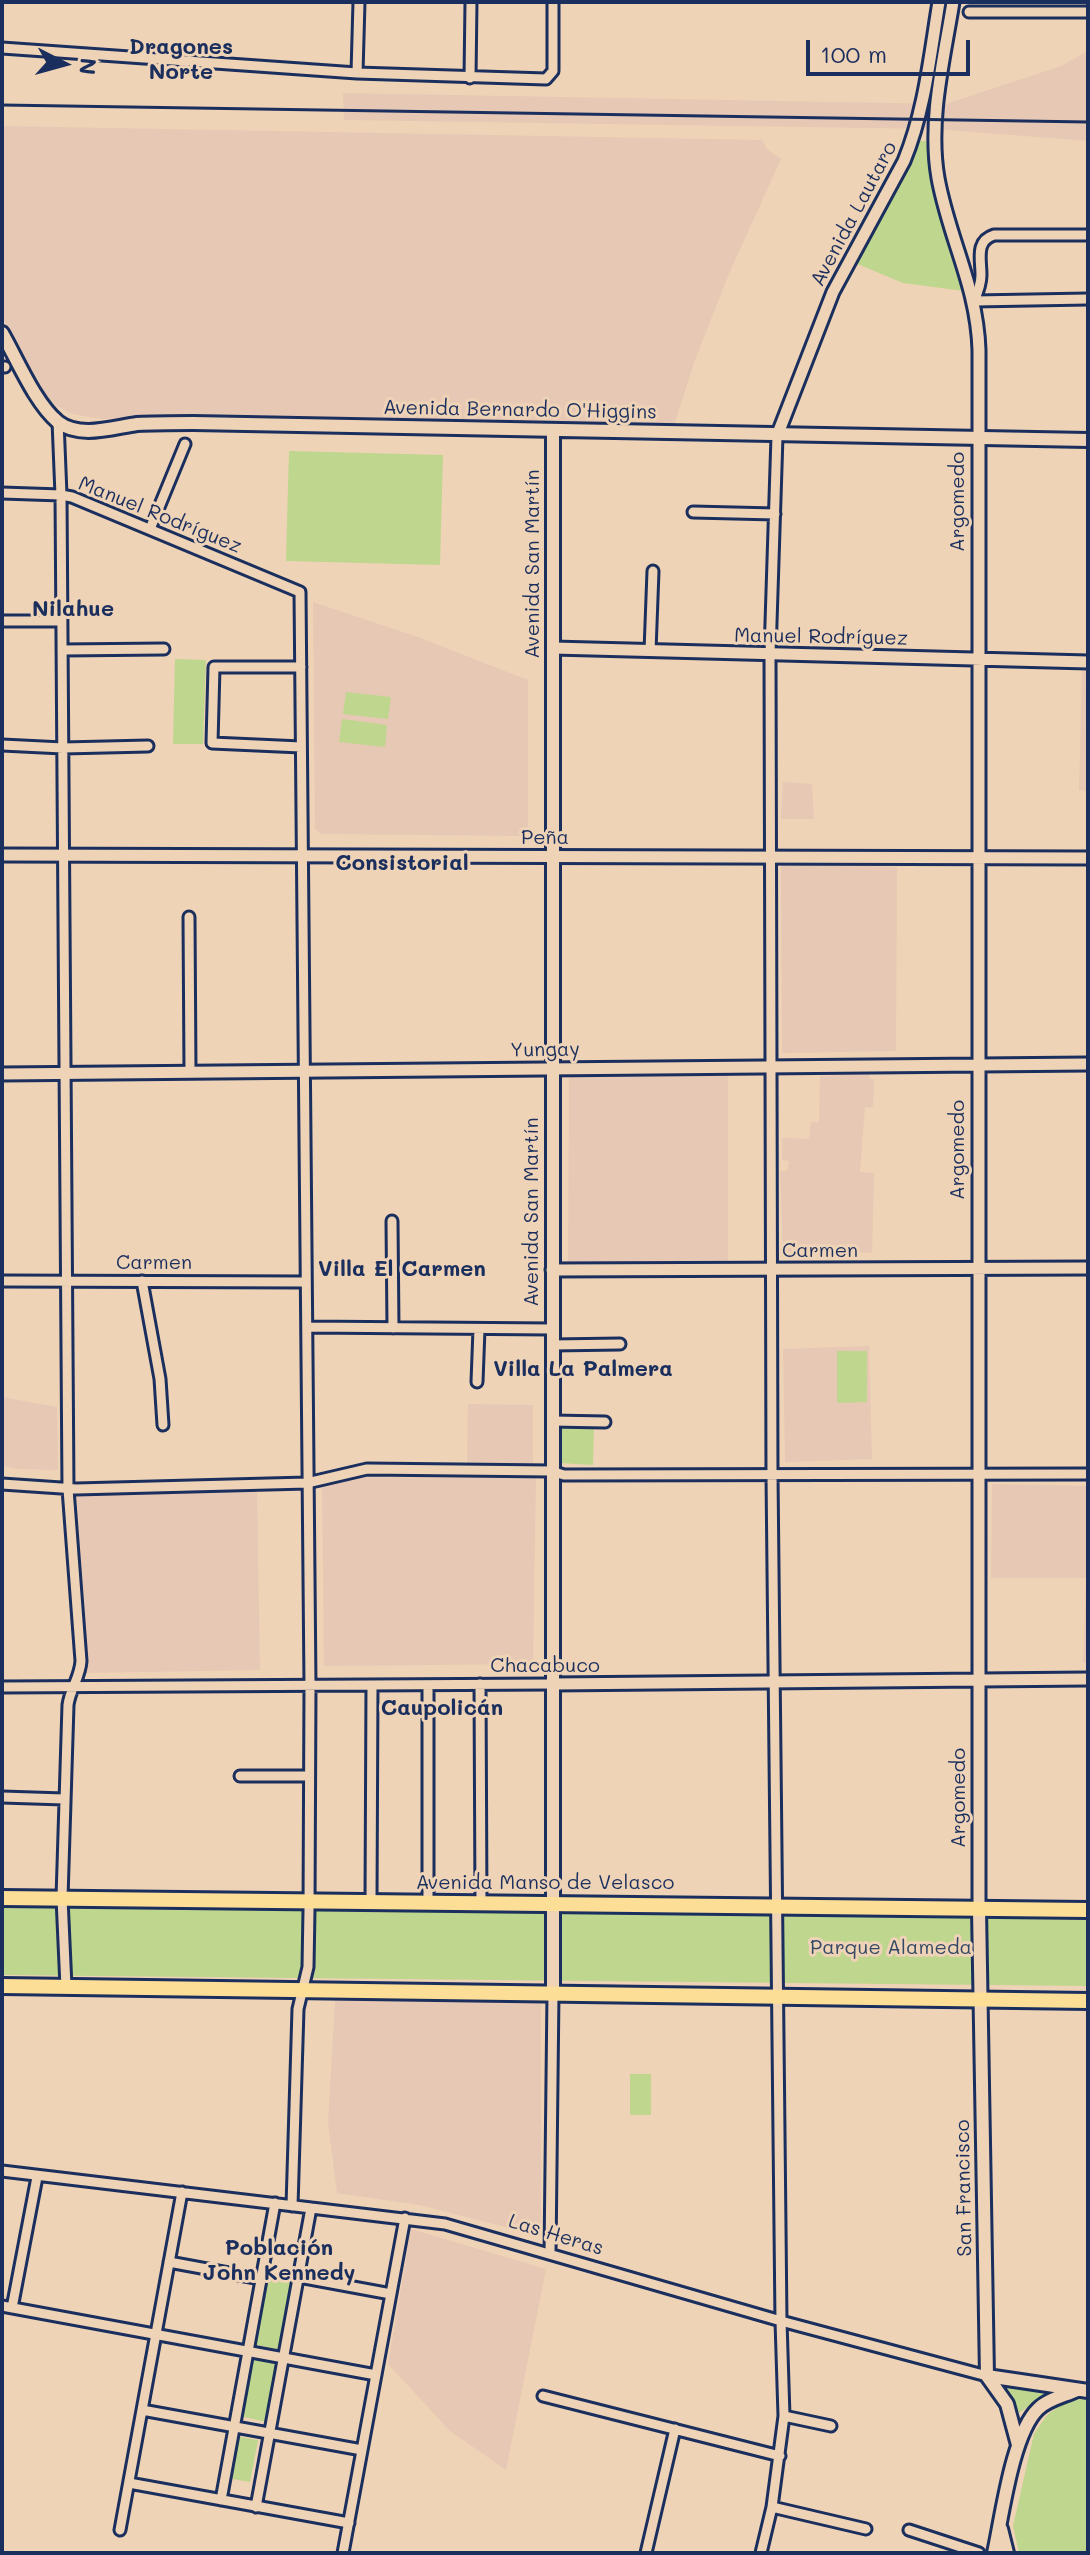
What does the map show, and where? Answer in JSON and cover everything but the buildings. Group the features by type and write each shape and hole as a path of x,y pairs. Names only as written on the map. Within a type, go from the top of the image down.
{"main road":[{"path":"2,333 44,406 58,421"},
{"name":"Avenida Bernardo O'Higgins","path":"58,421 74,428 96,430 136,424 193,423 1088,440"},
{"name":"Avenida San Martín","path":"553,431 553,1993"},
{"name":"Avenida Manso de Velasco","path":"2,1898 1088,1910"},
{"name":"Argomedo","path":"979,1909 982,1999"},
{"path":"2,1986 1088,2001"},
{"name":"San Francisco","path":"982,1999 987,2376"},
{"path":"987,2376 1007,2404 1018,2445"},
{"name":"Las Heras","path":"987,2376 1082,2390"},
{"path":"994,2553 1018,2445 1028,2420 1045,2403 1082,2390"},
{"path":"1000,2526 1007,2553"}],"street":[{"path":"357,73 359,2"},
{"path":"470,78 471,2"},
{"path":"2,48 357,73 546,79 553,71 553,2"},
{"name":"Avenida Lautaro","path":"777,436 833,292 912,141 922,109 939,2"},
{"name":"Argomedo","path":"953,2 939,88 935,144 938,178 974,301 979,350 979,1909"},
{"path":"969,12 1088,12"},
{"name":"Argomedo","path":"974,301 980,283 980,247 984,240 994,235 1088,235"},
{"path":"974,301 1088,299"},
{"path":"58,421 68,1489 81,1661 68,1705 62,1898 66,1987"},
{"path":"761,2553 772,2507 784,2416 771,1270 770,654 777,436"},
{"path":"150,529 185,444"},
{"name":"Manuel Rodríguez","path":"2,493 61,495 300,592 301,667"},
{"path":"693,512 775,514"},
{"path":"650,651 653,571"},
{"path":"2,621 62,621"},
{"name":"Manuel Rodríguez","path":"553,648 1088,662"},
{"path":"62,650 164,649"},
{"path":"292,2206 298,2009 308,1967 310,1685 301,667 214,667 212,743 301,747"},
{"path":"2,745 63,748 148,746"},
{"name":"Peña","path":"2,855 1088,858"},
{"path":"189,917 190,1072"},
{"name":"Yungay","path":"2,1074 1088,1064"},
{"path":"392,1221 393,1328"},
{"name":"Carmen","path":"552,1270 1088,1268"},
{"name":"Carmen","path":"2,1281 306,1282"},
{"path":"142,1281 160,1379 163,1425"},
{"path":"307,1327 552,1329"},
{"path":"477,1382 479,1329"},
{"path":"552,1345 620,1344"},
{"path":"552,1421 605,1422"},
{"path":"2,1484 68,1489 307,1483 367,1469 551,1471 564,1475 1088,1474"},
{"name":"Chacabuco","path":"2,1687 1088,1679"},
{"path":"480,1684 481,1904"},
{"path":"371,1901 372,1685"},
{"path":"428,1685 428,1903"},
{"path":"240,1776 309,1776"},
{"path":"2,1797 64,1799"},
{"path":"550,2254 553,1993"},
{"name":"Las Heras","path":"2,2171 405,2218 478,2232 781,2321 987,2376"},
{"path":"37,2177 7,2307 376,2375"},
{"path":"120,2530 182,2192"},
{"path":"221,2500 275,2203"},
{"path":"256,2507 311,2208"},
{"path":"343,2553 405,2218"},
{"path":"169,2262 261,2279"},
{"path":"299,2277 391,2294"},
{"path":"543,2396 780,2456"},
{"path":"142,2410 362,2450"},
{"path":"784,2416 831,2426"},
{"path":"646,2553 675,2429"},
{"path":"129,2483 349,2523"},
{"path":"772,2507 866,2529"},
{"path":"909,2530 979,2553"}],"shaded area":[{"path":"1088,51 1088,141 935,129 344,120 343,93 946,104 1061,66"},
{"path":"2,126 762,140 768,150 781,159 728,276 695,360 674,425 180,415 102,419 72,414 50,402 2,317"},
{"path":"313,602 418,637 528,680 528,832 525,836 321,834 315,828"},
{"path":"1082,671 1088,671 1088,791 1079,790"},
{"path":"783,782 812,784 814,819 781,819"},
{"path":"781,863 897,867 896,1051 782,1053"},
{"path":"728,1070 728,1265 568,1267 569,1072"},
{"path":"869,1074 870,1079 874,1079 873,1107 865,1107 860,1172 874,1173 872,1253 783,1253 780,1171 787,1171 789,1161 782,1160 782,1138 809,1139 811,1122 819,1122 820,1076"},
{"path":"869,1346 872,1459 785,1462 783,1349"},
{"path":"2,1397 57,1407 58,1470 2,1466"},
{"path":"468,1404 533,1405 533,1468 467,1467"},
{"path":"322,1477 536,1478 533,1664 324,1666"},
{"path":"992,1484 1088,1486 1088,1663 1083,1663 1086,1578 991,1578"},
{"path":"257,1491 260,1670 85,1673 84,1605 78,1578 75,1495"},
{"path":"335,2000 541,2001 541,2236 419,2205 337,2193 328,2123"},
{"path":"411,2229 546,2269 506,2470 450,2431 388,2364"}],"green space":[{"path":"920,141 926,141 933,187 964,291 903,283 855,263"},
{"path":"289,451 443,455 440,565 286,561"},
{"path":"175,659 206,660 203,744 173,744"},
{"path":"346,692 391,697 388,719 343,714"},
{"path":"342,719 387,725 385,747 339,742"},
{"path":"837,1351 867,1351 867,1402 837,1403"},
{"path":"559,1424 594,1424 593,1465 559,1463"},
{"name":"Parque Alameda","path":"2,1906 561,1913 878,1912 983,1918 1088,1919 1088,1986 2,1975"},
{"path":"630,2074 651,2074 651,2115 630,2115"},
{"path":"267,2273 294,2278 281,2350 253,2344"},
{"path":"251,2353 279,2359 267,2422 239,2416"},
{"path":"1002,2384 1049,2392 1019,2413"},
{"path":"1075,2399 1088,2400 1088,2553 1019,2553 1013,2526 1034,2434 1047,2415"},
{"path":"235,2436 258,2440 250,2482 227,2478"}],"railway":[{"path":"2,105 1088,122"}],"district":[{"name":"Dragones Norte","path":"181,60"},
{"name":"Nilahue","path":"73,609"},
{"name":"Consistorial","path":"402,863"},
{"name":"Villa El Carmen","path":"402,1269"},
{"name":"Villa La Palmera","path":"583,1369"},
{"name":"Caupolicán","path":"442,1708"},
{"name":"Población John Kennedy","path":"279,2260"}]}
